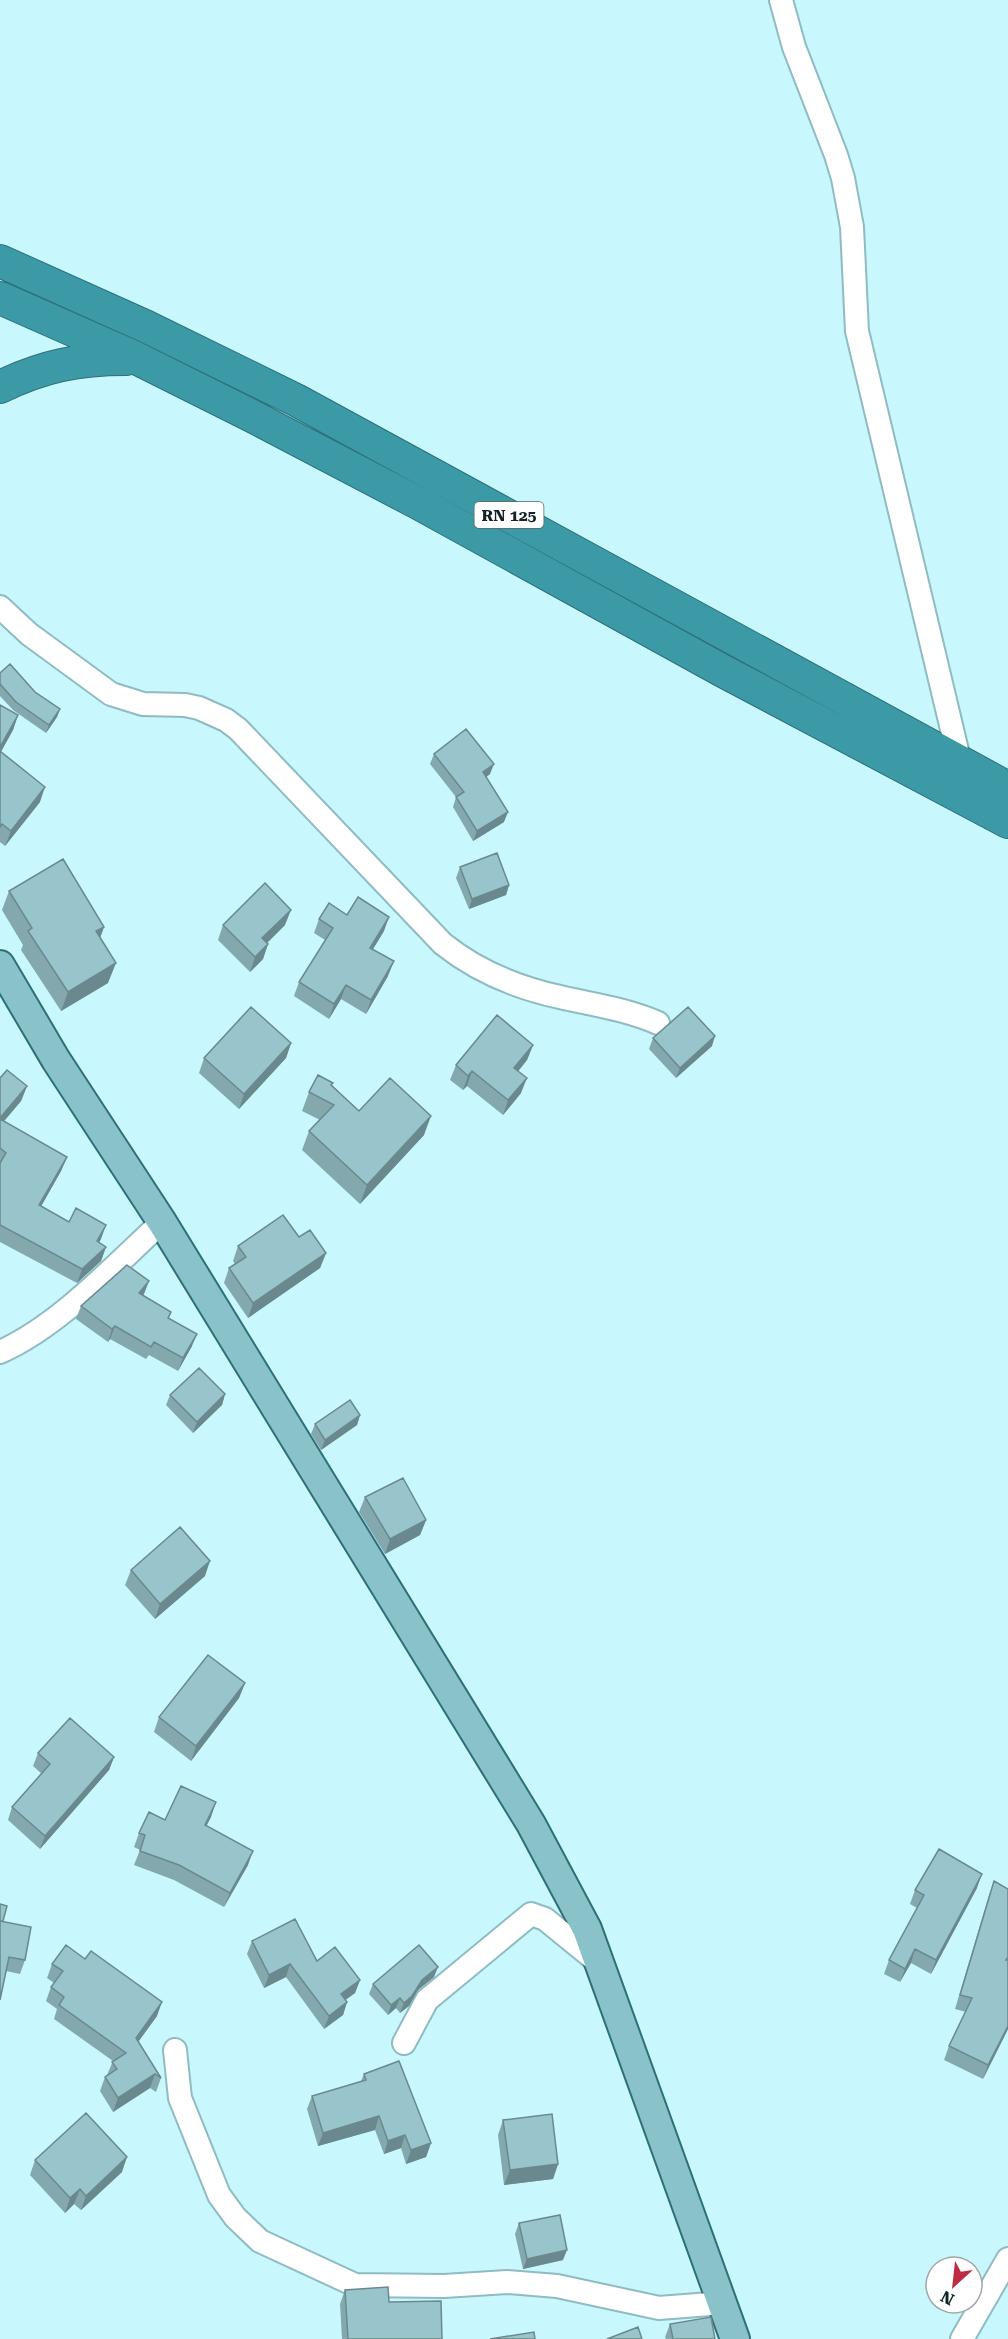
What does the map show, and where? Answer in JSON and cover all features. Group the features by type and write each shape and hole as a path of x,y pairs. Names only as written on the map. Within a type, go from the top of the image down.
{"highway":[{"name":"RN 125","path":"0,261 145,326 296,400 1008,788"},
{"path":"0,298 136,358 418,503 723,671 1008,822"},
{"path":"0,387 39,370 63,364 89,359 136,358"}],"main road":[{"path":"0,965 56,1060 162,1222 531,1824 587,1929 735,2339"}],"street":[{"path":"781,0 794,47 843,178 852,227 854,296 859,341 960,763"},
{"path":"0,607 29,634 111,694 143,704 185,705 199,708 220,717 238,729 443,944 471,964 486,972 541,992 621,1009 658,1023"},
{"path":"0,1352 22,1342 54,1319 162,1222"},
{"path":"404,2043 427,2000 531,1914 544,1919 600,1964"},
{"path":"175,2050 180,2098 219,2194 235,2217 260,2241 356,2285 444,2286 507,2282 557,2286 659,2308 723,2303"},
{"path":"962,2339 1008,2259"}],"building":[{"path":"10,664 35,692 60,709 49,725 16,702 0,684 0,673"},
{"path":"0,705 18,715 0,747"},
{"path":"466,729 494,764 483,772 508,812 477,831 456,797 464,792 434,754"},
{"path":"0,751 45,787 11,831 2,824 0,827"},
{"path":"497,853 509,885 472,899 460,867"},
{"path":"63,859 104,927 96,931 116,963 68,992 28,931 32,928 9,891"},
{"path":"265,883 291,910 262,938 268,944 255,957 223,925"},
{"path":"358,897 389,917 370,948 394,961 371,1000 346,985 334,1004 299,982 333,928 319,919 329,903 347,915"},
{"path":"251,1007 291,1043 244,1094 204,1058"},
{"path":"688,1007 715,1036 680,1068 653,1038"},
{"path":"497,1015 533,1045 514,1068 527,1078 508,1100 472,1071 468,1076 456,1065"},
{"path":"7,1070 27,1086 0,1118 0,1078"},
{"path":"318,1075 333,1083 331,1085 359,1111 390,1078 431,1116 367,1185 309,1131 334,1105 309,1092"},
{"path":"0,1119 67,1157 39,1205 69,1222 76,1208 106,1225 97,1241 106,1247 82,1269 0,1225 0,1163 6,1153 0,1148"},
{"path":"283,1215 299,1237 310,1230 326,1253 253,1303 229,1268 246,1257 238,1246"},
{"path":"127,1265 149,1281 139,1293 171,1312 168,1318 197,1334 183,1358 154,1342 151,1347 115,1326 112,1329 81,1306"},
{"path":"199,1368 225,1394 197,1422 170,1395"},
{"path":"350,1400 360,1415 325,1440 315,1424"},
{"path":"403,1478 426,1520 390,1539 365,1497"},
{"path":"180,1527 210,1561 160,1604 131,1570"},
{"path":"208,1655 245,1683 196,1746 159,1717"},
{"path":"70,1718 114,1757 45,1836 12,1807 50,1764 38,1753"},
{"path":"181,1786 216,1802 205,1825 253,1851 230,1893 179,1865 140,1851 145,1835 139,1833 149,1812 165,1820"},
{"path":"939,1849 982,1874 936,1960 915,1949 905,1969 889,1960 924,1895 915,1890"},
{"path":"994,1881 1008,1889 1008,1957 1006,1960 1008,1960 1008,2026 988,2065 949,2046 972,1998 960,1995"},
{"path":"0,1904 7,1906 3,1921 0,1921"},
{"path":"295,1919 317,1961 335,1947 360,1980 341,1994 347,2002 329,2016 290,1964 269,1975 252,1941"},
{"path":"0,1921 31,1927 25,1960 9,1957 0,2000"},
{"path":"66,1945 85,1959 91,1951 162,2002 136,2038 161,2078 155,2074 118,2098 105,2077 117,2069 112,2062 126,2053 59,2005 64,1997 51,1987 63,1971 52,1964"},
{"path":"419,1945 438,1967 422,1980 412,1996 404,2003 400,1998 391,2005 373,1984"},
{"path":"399,2061 431,2143 411,2150 405,2135 388,2141 379,2116 323,2133 312,2096 366,2080 364,2074"},
{"path":"86,2113 127,2157 86,2196 80,2189 70,2198 35,2160"},
{"path":"552,2114 558,2164 510,2170 503,2120"},
{"path":"560,2215 567,2250 527,2259 519,2223"},
{"path":"388,2287 389,2302 441,2301 442,2339 348,2339 345,2290"},
{"path":"711,2317 715,2339 673,2339 670,2324"},
{"path":"638,2327 642,2339 607,2339"},
{"path":"534,2332 535,2339 490,2339"}]}
